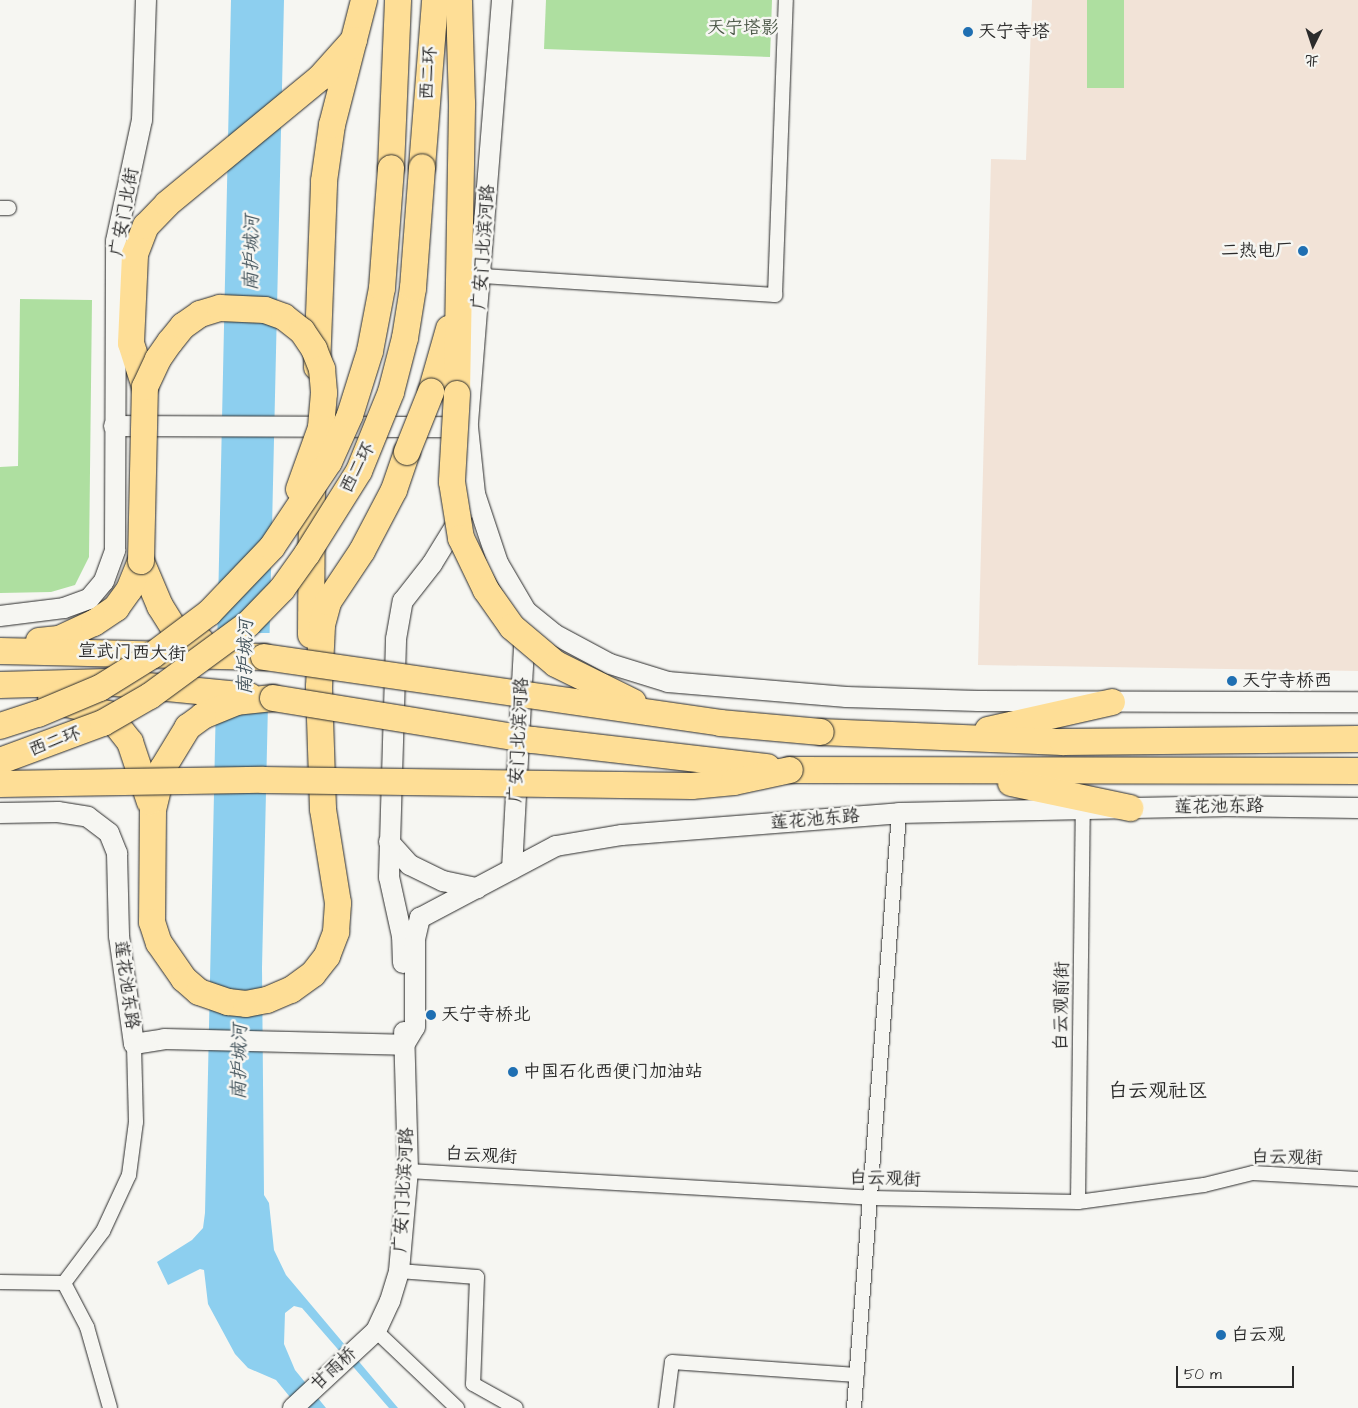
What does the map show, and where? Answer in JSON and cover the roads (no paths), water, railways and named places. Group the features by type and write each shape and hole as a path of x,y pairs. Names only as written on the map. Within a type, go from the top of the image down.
{"highway":[{"path":"0,695 54,700 108,714 151,767 153,810 152,922 170,962 199,992 228,1002 246,1004 267,1000 291,990 318,968 327,956 336,932 338,903 323,809 318,687 309,620 308,433 316,397 324,181 332,125 364,0"},
{"name":"西二环","path":"0,726 38,714 100,688 153,655 210,612 272,547 329,462 350,415 370,351 382,288 391,168 398,0"},
{"name":"西二环","path":"0,761 103,723 150,696 248,624 282,589 307,554 359,471 391,392 405,338 413,288 435,0"},
{"path":"459,0 462,102 460,292 452,482 461,538 486,590 512,627 556,664 654,712"},
{"path":"0,646 58,638 94,623 116,608 129,590 141,561 145,387 131,343 135,254 146,226 168,204 320,78 354,40"},
{"path":"318,687 322,625 328,602 362,551 394,490 431,392 460,292"},
{"path":"145,387 158,359 170,342 183,326 200,314 220,308 265,310 284,317 302,331 322,369 324,393 321,428 286,525"},
{"path":"141,561 160,606 178,633 264,657 720,723 821,732 1063,742 1352,739"},
{"name":"宣武门西大街","path":"0,651 264,657"},
{"name":"莲花池东路","path":"0,685 106,682 273,698 533,740 790,770 959,772 1353,771"},
{"path":"151,767 188,727 203,716 237,702 273,698"},
{"path":"955,737 1112,702"},
{"path":"0,784 263,780 692,786 734,782 790,770"},
{"path":"959,772 1130,808"}],"street":[{"name":"广安门北街","path":"0,616 64,608 89,599 104,581 114,550 116,241 142,120 146,0"},
{"name":"广安门北滨河路","path":"502,0 482,276 468,427 475,494 498,563 526,610 512,868"},
{"path":"482,276 776,295 786,0"},
{"path":"114,426 165,425 308,433 468,427"},
{"path":"404,1045 402,936 389,877 396,639 403,601 432,564 475,494"},
{"path":"432,564 447,554 467,554 498,563"},
{"path":"526,610 576,648 610,664 668,682 846,697 1112,702 1358,702"},
{"name":"莲花池东路","path":"0,813 58,812 88,817 109,833 117,853 119,936 134,1044 164,1039 404,1045 415,1027 416,939 420,918 556,846 622,835 899,813 1130,808 1358,808"},
{"name":"白云观前街","path":"1078,1202 1083,810"},
{"path":"854,1408 899,813"},
{"path":"390,842 410,865 443,880 477,888"},
{"path":"64,1283 103,1231 129,1175 136,1122 134,1044"},
{"name":"广安门北滨河路","path":"376,1330 390,1301 399,1271 408,1171 404,1045"},
{"name":"白云观街","path":"408,1171 871,1198 1078,1202 1204,1185 1254,1173 1358,1179"},
{"path":"399,1271 477,1277 473,1384 516,1408"},
{"path":"0,1282 64,1283"},
{"path":"64,1283 87,1327 110,1408"},
{"path":"376,1330 457,1408"},
{"name":"甘雨桥","path":"293,1408 376,1330"},
{"path":"666,1408 672,1362 857,1375"}],"water":[{"name":"南护城河","path":"231,0 284,0 262,968 264,1195 269,1203 274,1250 286,1275 398,1408 389,1408 302,1308 294,1306 285,1313 284,1344 295,1370 326,1408 299,1408 276,1380 248,1368 235,1354 208,1304 204,1270 200,1269 168,1285 157,1262 192,1240 203,1228 205,1213"}],"place":[{"name":"天宁寺塔","path":"968,32"},
{"name":"二热电厂","path":"1303,251"},
{"name":"天宁寺桥西","path":"1232,681"},
{"name":"天宁寺桥北","path":"431,1015"},
{"name":"中国石化西便门加油站","path":"513,1072"},
{"name":"白云观","path":"1221,1335"}],"district":[{"name":"白云观社区","path":"1158,1091"}],"park label":[{"name":"天宁塔影","path":"743,28"}]}
